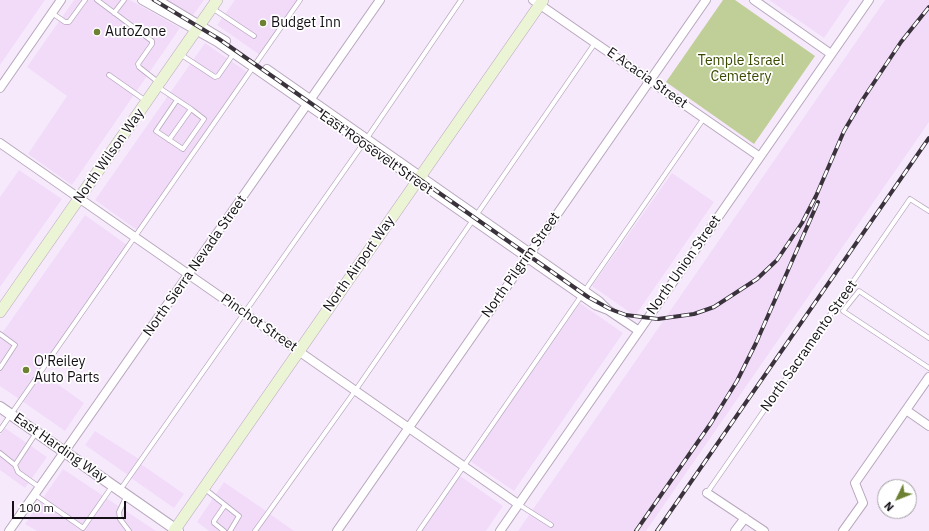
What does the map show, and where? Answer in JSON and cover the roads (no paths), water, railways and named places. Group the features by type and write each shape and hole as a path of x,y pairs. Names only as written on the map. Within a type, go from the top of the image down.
{"main road":[{"name":"North Airport Way","path":"176,530 203,488 419,178 539,2"},
{"name":"North Wilson Way","path":"1,310 215,4"}],"street":[{"path":"0,88 61,0"},
{"name":"East Roosevelt Street","path":"142,0 198,28 255,65 474,216 583,293 595,305 608,310 639,331"},
{"name":"East Roosevelt Street","path":"158,0 234,53 255,65"},
{"name":"North Sierra Nevada Street","path":"9,531 380,0"},
{"name":"North Pilgrim Street","path":"337,531 706,0"},
{"path":"754,0 831,54"},
{"name":"North Union Street","path":"500,531 869,0"},
{"name":"E Acacia Street","path":"539,2 760,157"},
{"name":"Pinchot Street","path":"0,143 518,504"},
{"path":"843,531 862,503 856,483 929,377"},
{"name":"East Harding Way","path":"0,407 176,530"},
{"path":"906,410 929,426"},
{"path":"707,493 764,531"},
{"path":"735,531 745,518"}],"lane":[{"path":"52,13 65,22 69,22 85,0"},
{"path":"97,0 152,41 152,44 138,64 139,67 158,85 204,119 183,149 156,131 177,100"},
{"path":"114,13 124,0"},
{"path":"0,430 300,0"},
{"path":"0,454 15,465 18,472 37,491 84,528 120,490 365,141 461,0"},
{"path":"215,4 254,36"},
{"path":"255,531 355,391 595,42"},
{"path":"180,54 215,77 218,76 234,53"},
{"path":"109,76 147,102"},
{"path":"169,140 191,109"},
{"path":"419,531 704,118"},
{"name":"North Sacramento Street","path":"707,493 910,199 929,212"},
{"path":"929,338 859,290 843,311 929,368"},
{"path":"0,334 15,345 0,368"},
{"path":"15,465 37,432"},
{"path":"203,488 240,517 230,531"},
{"path":"120,490 120,519 129,531"},
{"path":"518,504 551,525"},
{"path":"224,531 216,525 214,521 225,505"}],"railway":[{"path":"154,0 219,39 588,297 610,309 626,315 658,319 694,314 714,307 757,279 777,260 802,223 816,196 844,131 863,99 901,42 929,7"},
{"path":"657,531 929,138"},
{"path":"636,531 711,423 737,381 756,343 818,202"}],"place":[{"name":"Budget Inn","path":"263,23"},
{"name":"AutoZone","path":"97,32"},
{"name":"O'Reiley Auto Parts","path":"26,370"}],"park label":[{"name":"Temple Israel Cemetery","path":"741,70"}]}
